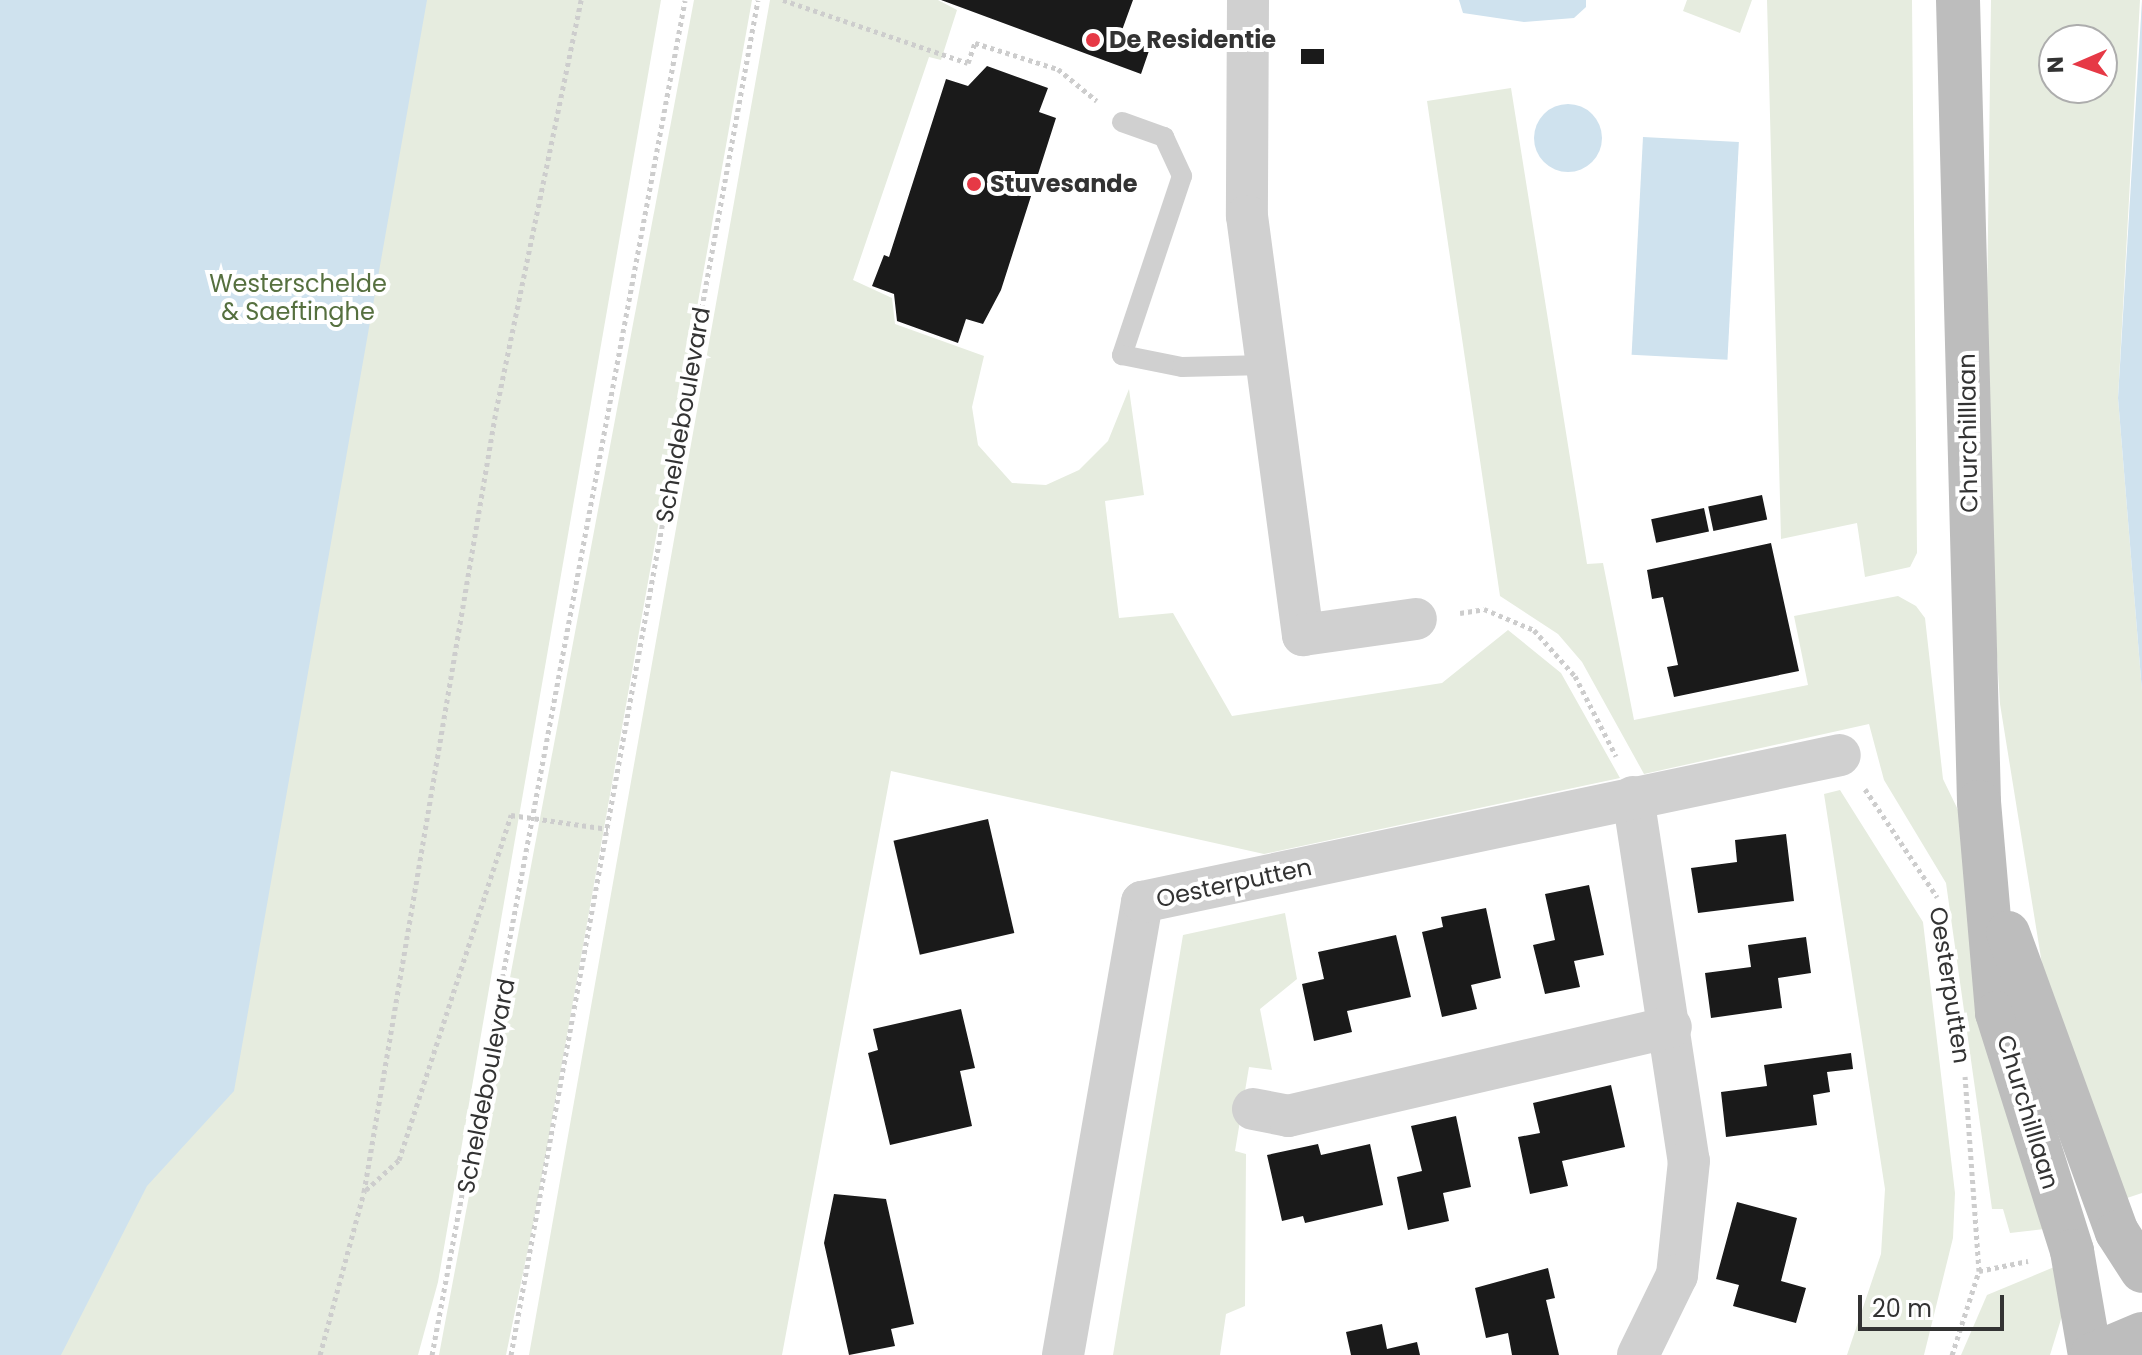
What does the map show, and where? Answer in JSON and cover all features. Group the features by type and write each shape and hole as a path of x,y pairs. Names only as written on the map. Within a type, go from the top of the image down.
{"main road":[{"name":"Churchilllaan","path":"1958,0 1972,609 1997,1013 2072,1251 2091,1355"},
{"name":"Churchilllaan","path":"1987,866 2117,1232 2142,1271"},
{"path":"2091,1355 2142,1334"}],"street":[{"path":"1248,0 1247,216 1303,635 1416,619"},
{"name":"Oesterputten","path":"1063,1355 1142,902 1840,755"},
{"path":"1633,797 1671,1027 1689,1161 1677,1275 1638,1355"},
{"path":"1253,1109 1288,1116 1671,1027"}],"lane":[{"path":"1122,122 1164,137 1182,176 1122,355 1182,367 1266,365"}],"path":[{"path":"320,1355 364,1192 496,411 581,0"},
{"name":"Scheldeboulevard","path":"432,1355 538,816 685,0"},
{"name":"Scheldeboulevard","path":"511,1355 758,0"},
{"path":"783,0 968,63 975,43 1058,69 1122,122"},
{"path":"1416,619 1484,609 1534,630 1575,676 1633,797"},
{"name":"Oesterputten","path":"1840,755 1939,906"},
{"name":"Scheldeboulevard","path":"364,1192 399,1160 511,815 538,816"},
{"path":"538,816 608,829"},
{"name":"Oesterputten","path":"1952,1355 1979,1271 1964,1068"}],"green space":[{"name":"Westerschelde & Saeftinghe","path":"0,0 661,0 438,1282 418,1355 0,1355"},
{"path":"694,0 752,0 534,1220 506,1355 439,1355"},
{"path":"770,0 938,0 957,10 941,60 929,57 853,280 892,298 895,324 984,356 972,407 978,445 1012,483 1046,485 1079,470 1108,441 1129,389 1144,495 1105,501 1119,618 1173,613 1232,716 1442,683 1508,630 1561,673 1620,778 1264,854 891,771 782,1355 529,1355"},
{"path":"1687,0 1752,0 1740,33 1683,11"},
{"path":"1767,0 1912,0 1917,553 1910,567 1865,577 1857,523 1781,539"},
{"path":"1991,0 2140,0 2118,398 2142,691 2142,1193 2124,1199 2046,989 2000,704 1985,460"},
{"path":"1511,88 1587,564 1603,563 1634,720 1808,685 1794,616 1898,596 1916,606 1925,618 1943,779 1960,814 2044,1229 2010,1233 2003,1209 1992,1209 1946,883 1884,780 1869,724 1644,774 1582,662 1558,634 1500,596 1427,101"},
{"path":"1840,790 1923,922 1955,1193 1953,1238 1924,1355 1847,1355 1881,1254 1885,1189 1824,794"},
{"path":"1285,913 1297,979 1260,1009 1272,1070 1249,1067 1235,1151 1246,1154 1245,1306 1226,1314 1220,1355 1113,1355 1183,935"},
{"path":"2059,1265 2066,1303 2050,1355 1961,1355 1987,1295"}],"water":[{"path":"0,0 427,0 234,1091 147,1186 61,1355 0,1355"},
{"path":"1459,0 1586,0 1586,7 1574,18 1524,22 1463,13"},
{"path":"2142,0 2142,691 2118,398"},
{"path":"1568,104 1592,114 1602,138 1592,162 1568,172 1544,162 1534,138 1544,114"},
{"path":"1643,137 1739,142 1727,360 1632,355"}],"building":[{"name":"De Residentie","path":"941,0 1133,0 1121,33 1151,45 1141,74"},
{"path":"1301,49 1324,49 1324,64 1301,64"},
{"name":"Stuvesande","path":"987,66 1048,88 1039,112 1056,118 1001,290 983,324 966,319 958,343 897,321 894,294 872,286 884,255 889,257 946,79 968,86"},
{"path":"1762,495 1767,519 1713,531 1708,506"},
{"path":"1704,508 1709,531 1656,543 1651,519"},
{"path":"1771,543 1799,671 1674,697 1667,667 1678,665 1663,597 1652,599 1647,570"},
{"path":"988,819 1014,933 920,955 893,841"},
{"path":"1786,834 1794,901 1698,913 1691,868 1737,862 1735,840"},
{"path":"1589,885 1604,955 1574,961 1580,987 1545,994 1533,945 1555,940 1545,894"},
{"path":"1486,908 1501,978 1471,985 1477,1009 1442,1017 1422,932 1443,927 1441,917"},
{"path":"1396,935 1411,997 1347,1011 1352,1032 1314,1041 1302,984 1324,979 1318,952"},
{"path":"1806,937 1811,973 1778,978 1782,1008 1711,1018 1705,973 1751,967 1748,945"},
{"path":"961,1009 975,1068 960,1071 972,1126 890,1145 868,1053 878,1050 873,1029"},
{"path":"1851,1053 1853,1069 1827,1072 1830,1092 1813,1095 1817,1125 1726,1137 1721,1092 1767,1086 1764,1065"},
{"path":"1611,1085 1625,1147 1562,1161 1568,1186 1530,1194 1518,1137 1540,1133 1533,1103"},
{"path":"1456,1116 1471,1187 1443,1193 1449,1221 1408,1230 1397,1177 1422,1171 1411,1126"},
{"path":"1318,1144 1321,1155 1370,1144 1383,1205 1305,1223 1303,1216 1282,1221 1267,1155"},
{"path":"834,1194 886,1199 914,1324 891,1329 895,1346 849,1355 824,1243"},
{"path":"1737,1202 1797,1218 1781,1281 1806,1288 1796,1323 1733,1306 1739,1285 1716,1279"},
{"path":"1548,1268 1555,1298 1546,1300 1559,1355 1512,1355 1508,1333 1486,1338 1475,1288"},
{"path":"1382,1324 1387,1349 1417,1342 1420,1355 1351,1355 1346,1332"}],"place":[{"name":"De Residentie","path":"1093,40"},
{"name":"Stuvesande","path":"974,184"}]}
